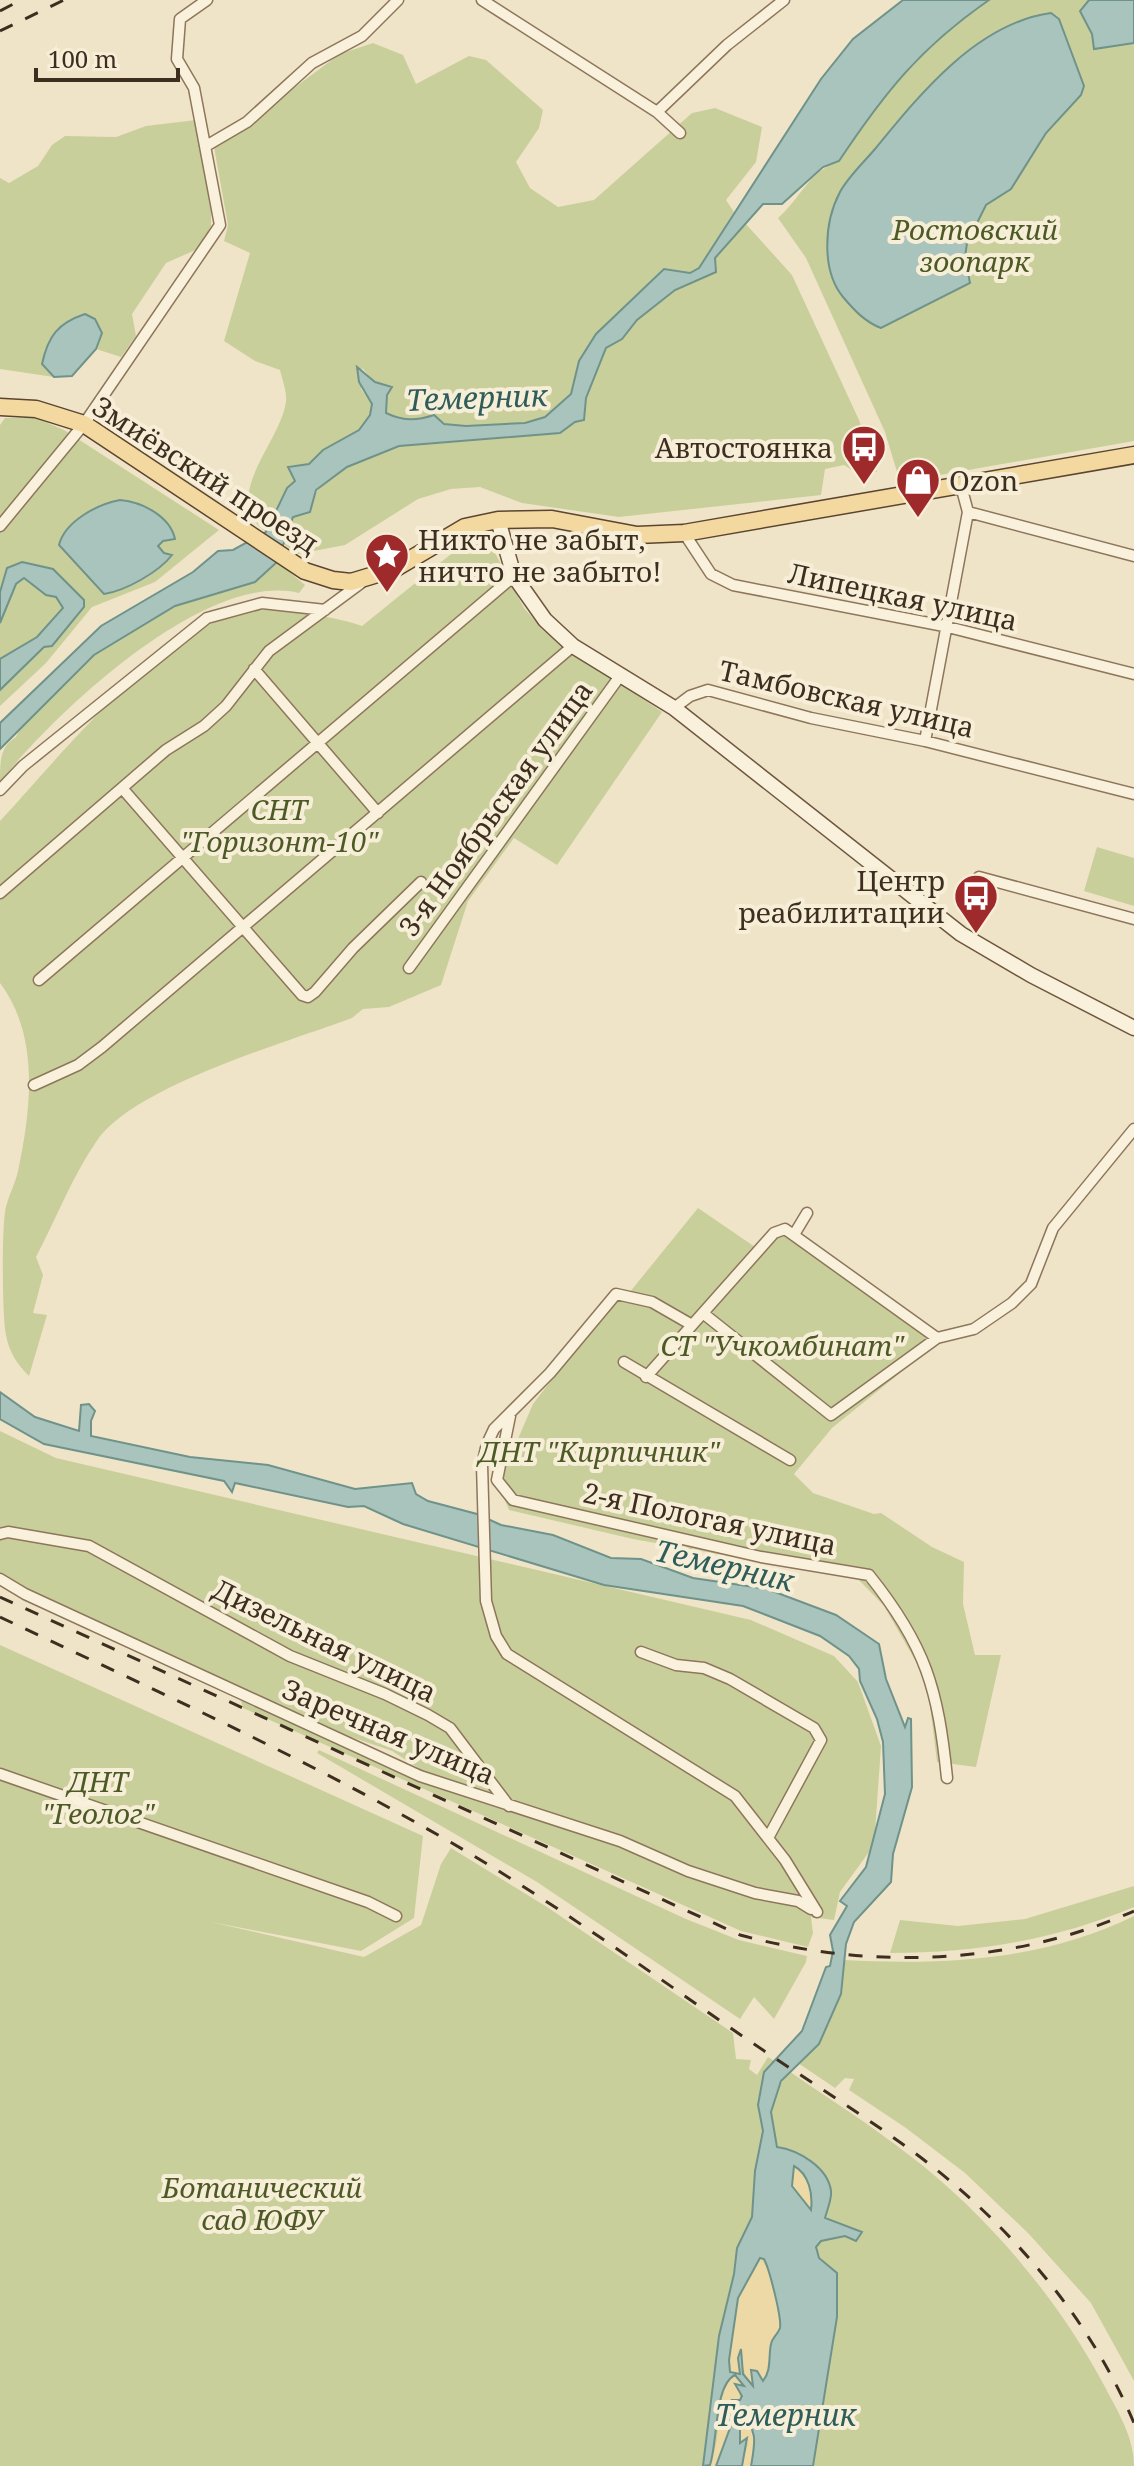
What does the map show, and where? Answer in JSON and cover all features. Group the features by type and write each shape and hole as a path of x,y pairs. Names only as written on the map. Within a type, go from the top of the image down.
{"main road":[{"name":"Змиёвский проезд","path":"0,407 36,409 84,424 305,571 351,582 394,569 465,527 498,520 552,519 637,535 684,533 1134,455"}],"street":[{"path":"0,526 84,424 220,225 194,88 177,59 180,19 207,0"},
{"path":"206,146 247,122 312,63 362,36 398,0"},
{"path":"482,0 657,112 680,133"},
{"path":"657,112 727,45 784,0"},
{"path":"925,741 944,626 968,512 961,486"},
{"path":"968,512 1134,556"},
{"path":"498,520 514,576 545,620 573,646 674,708 961,934 1031,975 1134,1028"},
{"name":"Липецкая улица","path":"684,533 697,559 711,574 733,585 944,626 1134,674"},
{"path":"39,980 514,576"},
{"path":"0,893 166,750 204,726 226,706 269,651 369,577"},
{"path":"0,790 23,766 207,618 262,603 325,610"},
{"path":"34,1085 78,1065 102,1047 573,646"},
{"path":"254,669 378,813"},
{"name":"3-я Ноябрьская улица","path":"409,968 620,676"},
{"name":"Тамбовская улица","path":"674,708 690,696 708,690 811,718 925,741 1134,794"},
{"path":"122,788 241,929 302,995 308,997 421,882"},
{"path":"979,877 1134,919"},
{"path":"704,1314 831,1415 937,1338 974,1329 1012,1303 1031,1284 1053,1228 1134,1129"},
{"path":"795,1233 807,1213"},
{"path":"646,1377 774,1233 785,1229 795,1233 937,1338"},
{"name":"2-я Пологая улица","path":"692,1325 652,1302 616,1294 510,1416 497,1480 513,1500 761,1557 869,1575 896,1609 919,1647 935,1688 947,1778"},
{"path":"624,1362 790,1460"},
{"path":"510,1416 494,1429 487,1444 483,1487 490,1618 507,1654 555,1681 735,1796 768,1838 821,1740 814,1728 730,1679 704,1668 676,1665 641,1652"},
{"name":"Дизельная улица","path":"0,1534 8,1532 89,1546 290,1656 385,1694 428,1715 450,1728 509,1806"},
{"name":"Заречная улица","path":"0,1579 61,1611 420,1776 620,1841 688,1871 755,1893 798,1901 817,1912 768,1838"},
{"path":"0,1774 368,1902 396,1916"}],"green space":[{"name":"Ростовский зоопарк","path":"989,0 1134,0 1134,441 900,482 885,432 806,258 778,218 812,179 839,161 888,92 923,53"},
{"path":"373,43 403,55 416,84 469,56 486,60 543,110 539,128 516,162 530,188 558,207 594,200 692,113 715,108 762,127 756,162 726,200 734,212 699,268 690,273 664,269 596,334 579,361 571,394 545,417 525,423 466,426 443,424 434,415 415,419 398,418 386,413 384,384 375,382 362,368 361,389 372,404 370,415 359,430 323,450 309,464 288,466 295,481 266,532 253,518 248,503 250,486 282,417 286,394 280,370 255,361 224,341 250,253 224,241 228,225 214,147 340,54"},
{"path":"196,120 211,192 211,226 200,248 166,263 132,314 136,336 121,357 96,349 102,333 42,364 54,377 0,369 0,178 9,183 38,166 52,145 65,136 116,137 146,126"},
{"path":"745,223 792,275 859,420 877,472 855,472 844,465 825,469 821,495 619,517 522,503 480,487 451,489 418,499 345,545 298,554 282,543 293,517 310,511 315,495 330,478 379,453 399,446 560,433 575,422 584,420 586,398 606,348 622,339 637,320 675,290 716,272 715,258"},
{"path":"5,418 36,418 64,430 219,530 155,582 92,607 46,663 0,706 0,425"},
{"name":"СНТ \"Горизонт-10\"","path":"485,534 524,608 543,630 662,712 557,865 514,838 468,901 441,985 389,1007 363,1009 352,1018 213,1068 142,1103 114,1122 87,1155 36,1257 43,1275 33,1313 47,1315 29,1376 9,1347 4,1310 5,1212 23,1148 29,1074 22,1026 0,983 0,821 114,698 182,641 215,622 248,611 305,614 362,626 471,538"},
{"path":"277,562 305,585 299,593 261,592 220,603 177,625 134,653 94,686 24,753 0,782 1,761 7,745 20,728 94,655 175,606 255,582"},
{"path":"1097,847 1134,858 1134,906 1084,891"},
{"path":"698,1208 758,1249 782,1223 936,1344 832,1428 794,1474 813,1493 874,1514 881,1513 932,1547 964,1562 963,1604 975,1655 1001,1655 976,1767 937,1762 927,1681 884,1606 858,1579 633,1539 509,1510 495,1476 511,1455 533,1404 617,1295 625,1298"},
{"path":"0,1431 56,1458 751,1620 834,1656 858,1682 881,1746 875,1832 869,1852 840,1892 834,1920 811,1917 813,1933 808,1947 741,1931 243,1708 240,1697 443,1784 392,1751 296,1718 97,1621 0,1581"},
{"name":"Ботанический сад ЮФУ","path":"0,1645 423,1836 414,1918 361,1951 211,1922 364,1957 421,1925 441,1864 451,1848 547,1907 733,2033 736,2059 751,2060 749,2069 757,2075 768,2057 776,2062 764,2072 777,2090 789,2071 880,2133 966,2204 1044,2291 1087,2355 1115,2406 1128,2435 1134,2466 0,2466"},
{"path":"319,1750 686,1919 739,1940 807,1956 806,1962 774,2019 754,1997 740,2019 537,1882 317,1753"},
{"path":"1134,1886 1134,1907 1075,1928 984,1947 890,1953 900,1920 958,1926 1025,1919"},
{"path":"1134,1916 1134,2381 1091,2303 1028,2233 965,2173 849,2090 854,2079 845,2078 835,2088 798,2063 841,1994 844,1960 919,1962 992,1957 1064,1943"}],"sand":[{"path":"793,2166 803,2174 809,2186 811,2211 792,2186"},
{"path":"761,2258 773,2279 780,2327 772,2346 766,2378 754,2386 748,2384 739,2353 741,2375 730,2373 729,2360 738,2297"},
{"path":"735,2375 744,2386 739,2388 740,2400 732,2400 735,2409 726,2420 739,2415 754,2431 751,2466 742,2466 748,2443 740,2443 740,2423 733,2420 716,2466 709,2466 716,2444 725,2387 730,2376"}],"water":[{"path":"903,0 989,0 943,36 905,73 872,113 839,161 823,167 782,204 763,204 715,258 716,272 675,290 637,320 622,339 606,348 586,398 584,420 575,422 560,433 399,446 347,467 316,490 310,512 293,517 277,562 255,582 175,606 94,655 0,749 0,723 101,626 193,572 218,551 233,550 266,532 287,488 295,481 288,467 309,464 323,450 359,430 370,415 372,404 359,382 357,367 375,382 392,387 387,395 386,413 398,418 415,419 434,415 444,424 466,426 525,423 545,417 571,394 579,361 596,334 664,269 690,273 699,268 821,79 853,39"},
{"path":"1089,0 1134,0 1134,43 1094,49 1092,34 1080,11"},
{"path":"1051,13 1059,19 1084,86 1081,95 1046,133 1011,189 986,205 967,243 965,257 970,283 881,328 870,322 843,297 828,260 828,231 840,192 911,106 952,64 999,31 1024,19"},
{"path":"85,314 95,319 102,333 96,349 72,376 54,377 42,364 47,346 61,326"},
{"path":"120,500 154,512 167,523 175,539 163,541 158,546 164,553 172,555 159,568 131,585 104,594 59,545 62,536 75,521 102,505"},
{"path":"22,562 53,569 84,600 84,607 52,646 44,647 0,690 0,659 37,637 63,608 56,597 46,595 24,578 16,584 0,623 0,592 7,568"},
{"path":"0,1392 35,1417 79,1431 81,1405 89,1404 95,1411 91,1436 190,1457 268,1465 355,1489 412,1483 416,1494 428,1501 477,1514 501,1525 553,1535 611,1558 641,1559 693,1578 767,1589 836,1615 879,1644 886,1679 905,1727 908,1718 911,1719 912,1787 893,1854 891,1882 854,1922 846,1944 841,1994 819,2044 781,2081 771,2112 777,2147 811,2161 829,2182 831,2194 825,2218 862,2232 856,2241 845,2236 821,2241 816,2247 819,2258 837,2273 837,2317 813,2466 751,2466 754,2444 750,2425 739,2415 731,2417 727,2423 726,2420 735,2409 732,2400 740,2400 742,2396 735,2384 744,2386 735,2375 723,2390 713,2455 710,2465 703,2466 719,2336 737,2248 752,2217 755,2171 763,2131 758,2105 764,2072 802,2031 826,1967 830,1966 833,1951 830,1935 847,1906 840,1901 866,1867 885,1794 883,1742 877,1719 860,1681 859,1669 849,1656 820,1636 743,1606 604,1585 403,1524 364,1506 348,1507 235,1483 232,1492 224,1481 44,1444 0,1419","holes":["794,2166 809,2185 811,2210 792,2186","760,2258 764,2259 772,2282 780,2328 772,2342 766,2377 763,2381 757,2371 751,2370 753,2386 743,2374 741,2349 738,2358 740,2374 730,2372 729,2360 738,2298"]},
{"name":"Темерник","path":"733,2420 740,2422 740,2443 747,2438 742,2466 716,2466"}],"railway":[{"path":"0,11 21,0"},
{"path":"0,31 64,0"},
{"path":"0,1597 740,1935 839,1954 939,1957 1038,1943 1134,1911"},
{"path":"0,1617 280,1751 483,1861 890,2135 947,2178 980,2208 1041,2273 1094,2345 1134,2423"}],"place":[{"name":"Автостоянка","path":"864,486"},
{"name":"Ozon","path":"918,519"},
{"name":"Никто не забыт, ничто не забыто!","path":"387,594"},
{"name":"Центр реабилитации","path":"976,935"}],"park label":[{"name":"СТ \"Учкомбинат\"","path":"782,1345"},
{"name":"ДНТ \"Кирпичник\"","path":"599,1451"},
{"name":"ДНТ \"Геолог\"","path":"98,1797"}]}
